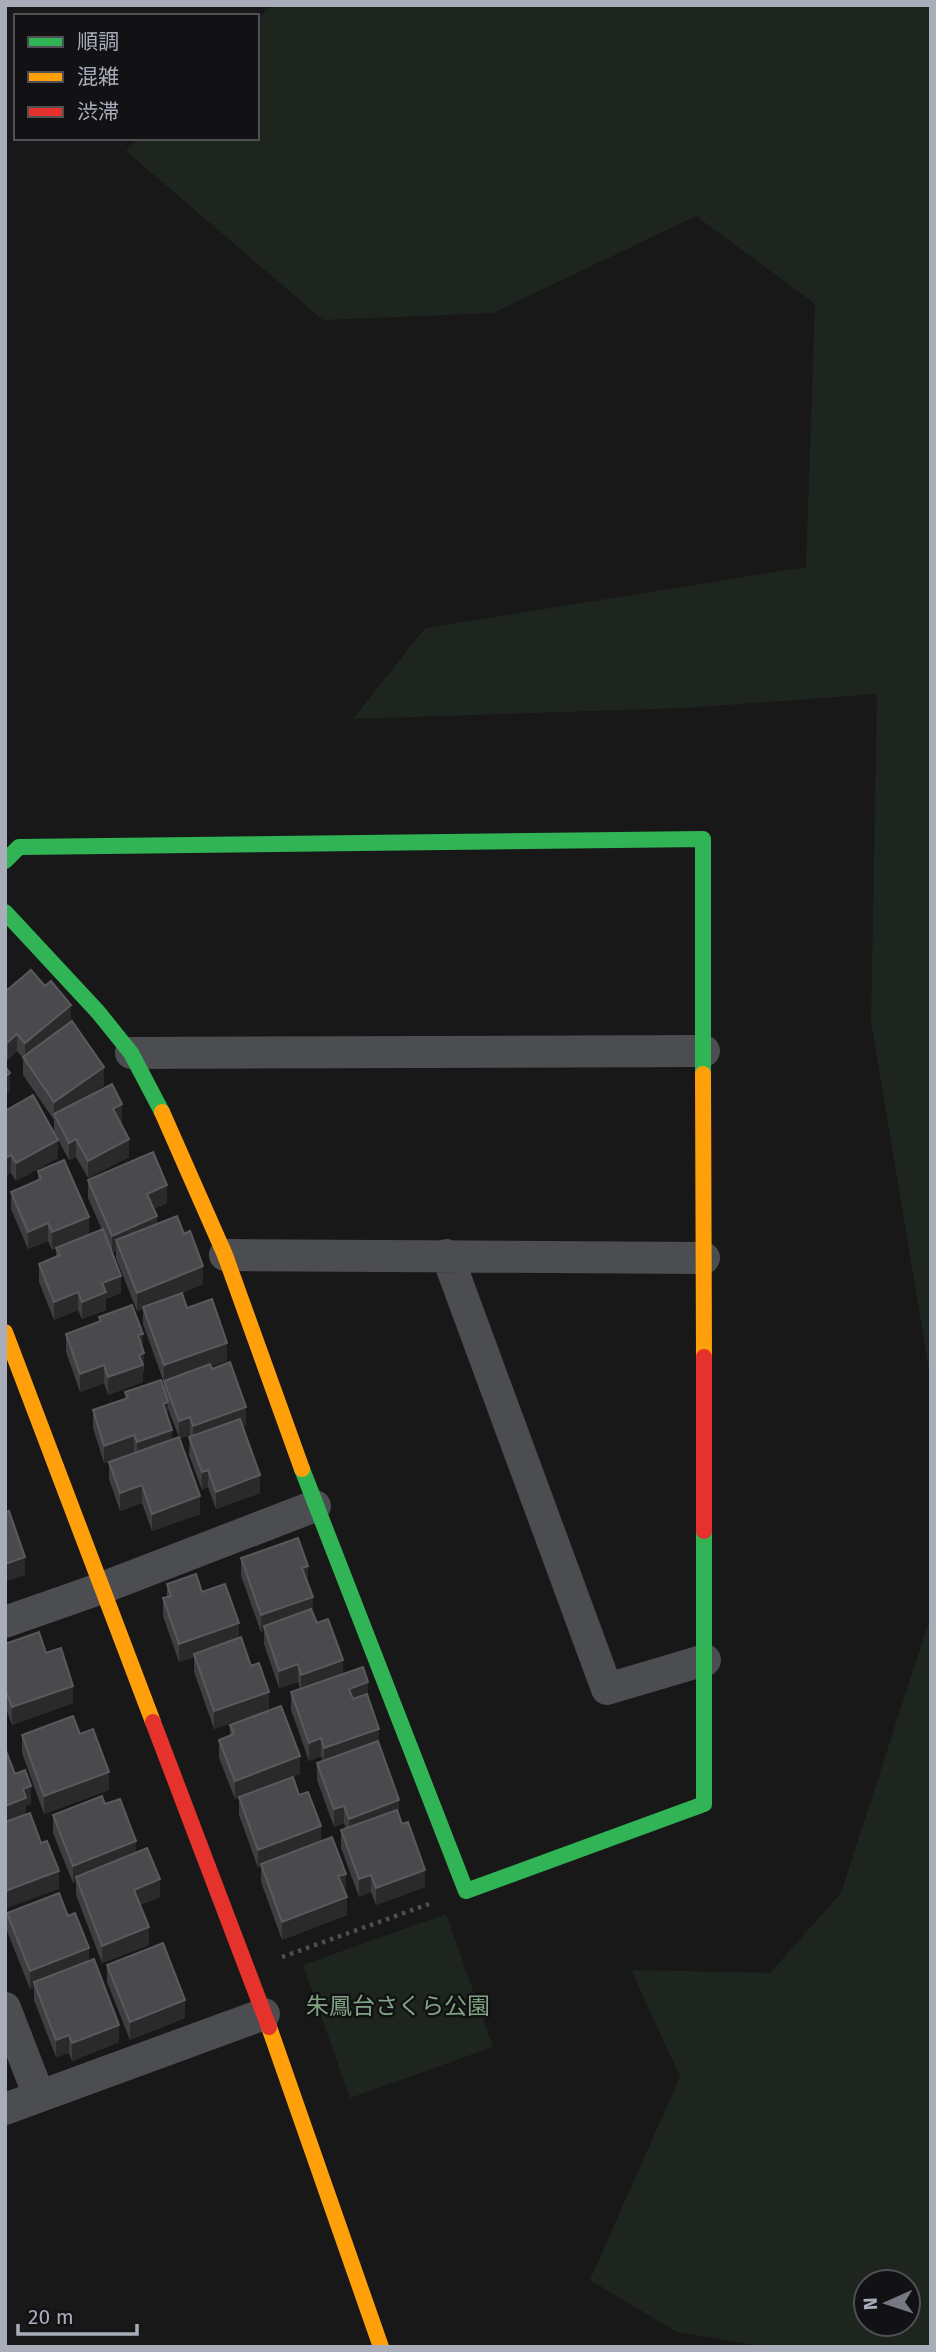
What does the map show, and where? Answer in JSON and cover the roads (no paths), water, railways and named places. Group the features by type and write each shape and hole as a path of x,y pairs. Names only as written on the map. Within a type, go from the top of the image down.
{"street":[{"path":"5,861 19,847 703,839 704,1804 466,1891 315,1506 225,1255 156,1100 131,1053 98,1012 5,912"},
{"path":"131,1053 704,1051"},
{"path":"225,1255 704,1258"},
{"path":"447,1255 607,1689 705,1660"},
{"path":"5,1332 264,2014 381,2347"},
{"path":"5,1622 102,1588 315,1506"},
{"path":"5,2008 39,2096"},
{"path":"5,2109 264,2014"}],"park label":[{"name":"朱鳳台さくら公園","path":"398,2006"}]}
